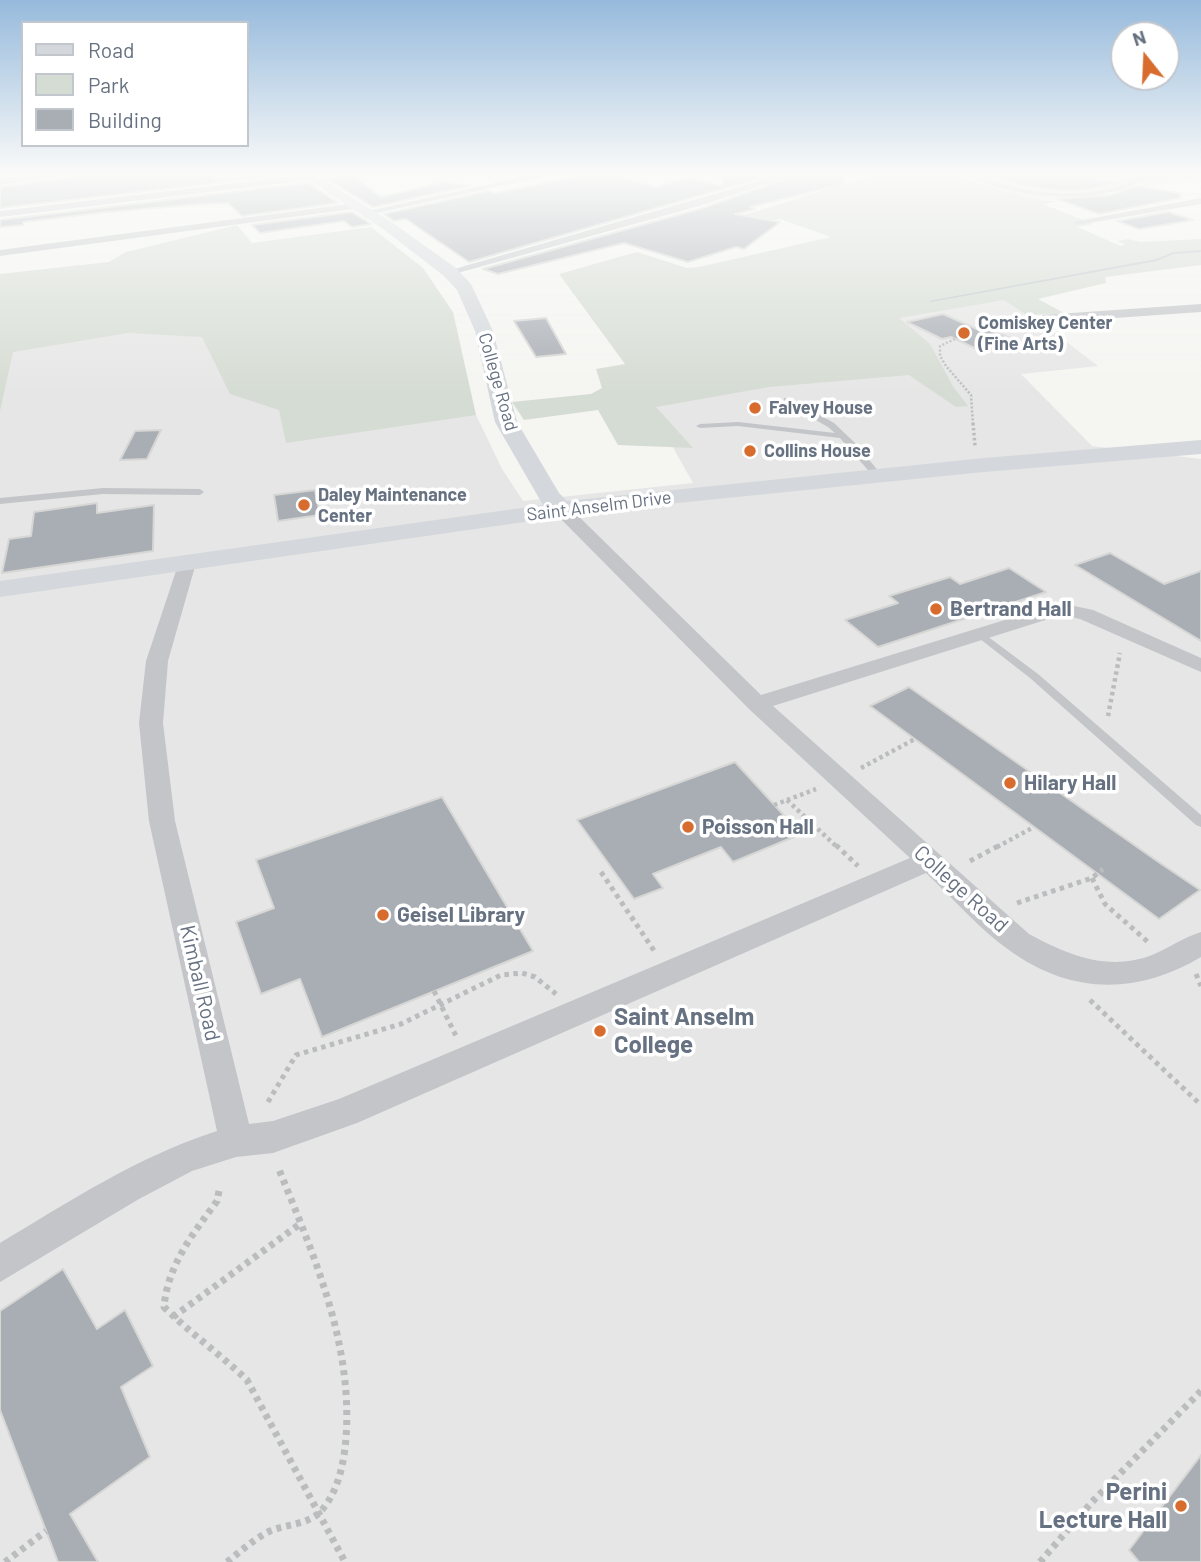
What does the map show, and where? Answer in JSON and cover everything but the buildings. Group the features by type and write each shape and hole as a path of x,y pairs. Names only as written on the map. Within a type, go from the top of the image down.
{"street":[{"path":"0,253 42,248"},
{"name":"College Road","path":"416,248 450,272 465,288 476,308 502,408 513,435 550,498 757,704 990,917 1019,942 1050,961 1083,972 1142,972 1175,960 1201,943"},
{"path":"450,272 537,248"},
{"path":"1044,319 1201,309"},
{"name":"Saint Anselm Drive","path":"0,589 562,510 877,475 1201,447"},
{"name":"Kimball Road","path":"187,563 155,672 151,723 162,821 236,1141"},
{"path":"757,704 1045,612 1071,610 1201,666"},
{"path":"0,1264 138,1181 184,1158 236,1141 274,1136 345,1112 937,868"}],"lane":[{"path":"787,400 823,419 877,475"},
{"path":"700,426 738,424 842,436"},
{"path":"0,502 103,491 200,492"},
{"path":"979,633 1034,676 1201,822"}],"path":[{"path":"955,339 940,346 940,356 971,395 973,441 978,454"},
{"path":"1111,711 1112,693"},
{"path":"841,780 915,739"},
{"path":"774,805 807,792"},
{"path":"787,800 864,871"},
{"path":"937,868 1034,827"},
{"path":"990,917 1024,898 1092,878 1103,869"},
{"path":"601,872 662,961"},
{"path":"1092,878 1105,904 1152,946"},
{"path":"1195,972 1201,986"},
{"path":"268,1102 296,1055 332,1042 386,1029 489,980 513,973 542,980 562,1004"},
{"path":"434,991 461,1046"},
{"path":"1082,992 1201,1105"},
{"path":"227,1562 270,1532 318,1514 340,1482 347,1437 349,1392 325,1288 278,1167"},
{"path":"219,1191 218,1201 171,1269 164,1289 164,1307 192,1335 224,1358 247,1380 345,1562"},
{"path":"173,1317 300,1224"},
{"path":"1040,1562 1092,1502 1201,1391"},
{"path":"5,1562 46,1531"}],"shaded area":[{"name":"Saint Anselm College","path":"1000,291 1098,366 1021,374 1092,446 1201,459 1201,1562 0,1562 0,338 431,306 476,415 502,469 523,501 693,483 628,367"}],"green space":[{"path":"143,248 397,248 423,268 453,312 476,415 286,443 279,410 230,394 202,337 128,333 13,352 0,411 0,274 109,262 126,252"},
{"path":"783,248 1201,248 1201,265 1105,277 1106,283 1038,299 1066,314 1027,315 1004,300 899,318 930,344 954,388 968,406 956,407 909,375 769,387 656,407 693,448 618,445 598,410 524,420 512,402 591,394 602,388 596,369 625,364 559,274 637,252 687,268"}],"waterway":[{"path":"931,301 1157,260 1173,253 1201,251"}],"place":[{"name":"Comiskey Center (Fine Arts)","path":"964,333"},
{"name":"Falvey House","path":"755,408"},
{"name":"Collins House","path":"750,451"},
{"name":"Daley Maintenance Center","path":"304,505"},
{"name":"Bertrand Hall","path":"936,609"},
{"name":"Hilary Hall","path":"1010,783"},
{"name":"Poisson Hall","path":"688,827"},
{"name":"Geisel Library","path":"383,915"},
{"name":"Saint Anselm College","path":"600,1031"},
{"name":"Perini Lecture Hall","path":"1181,1506"}]}
